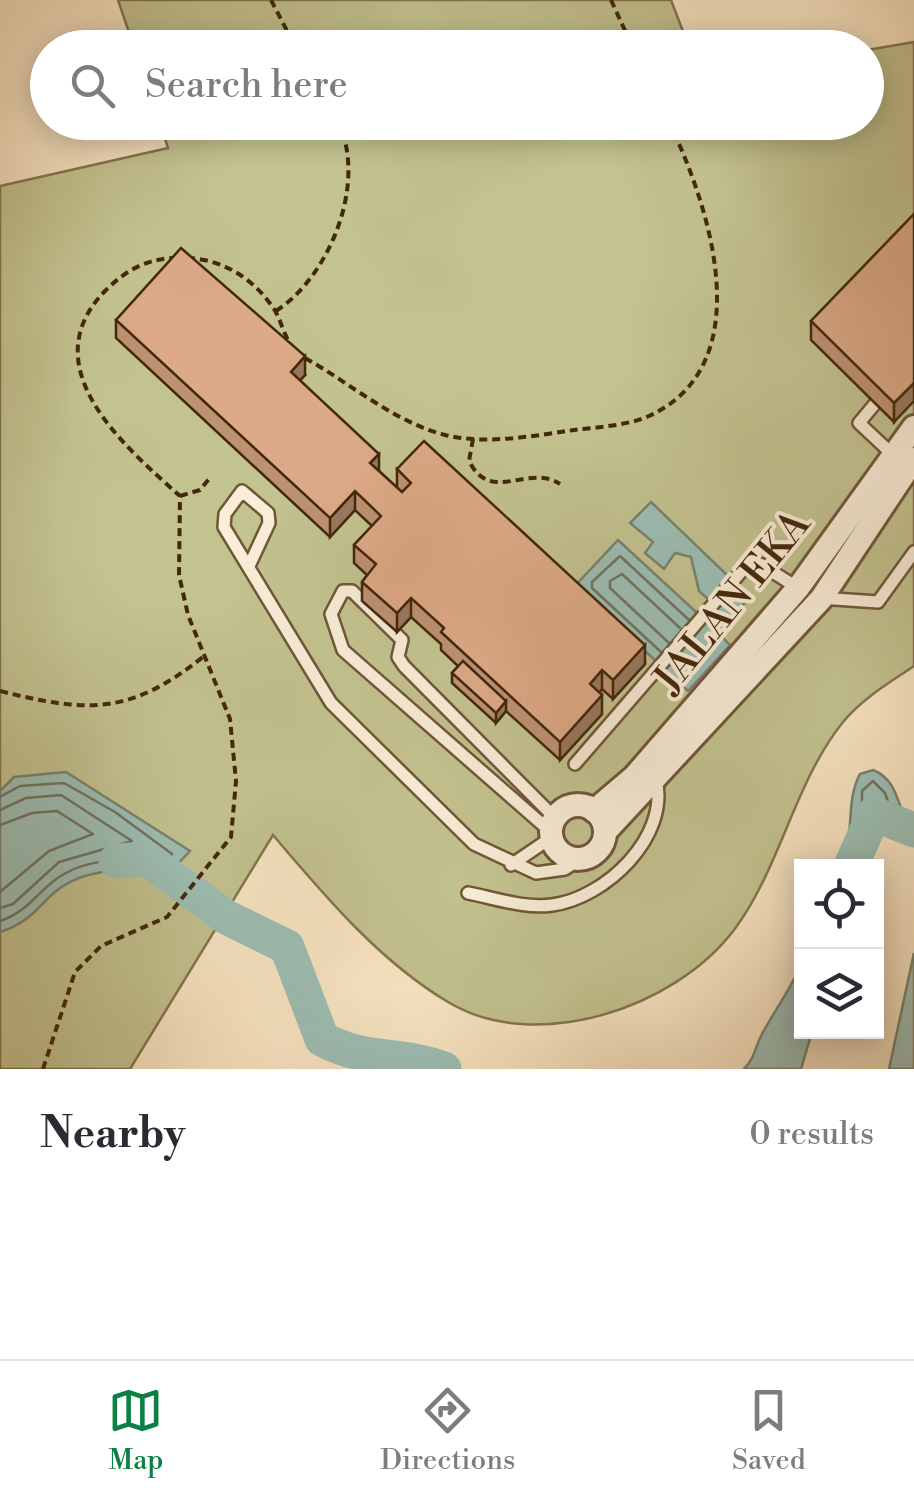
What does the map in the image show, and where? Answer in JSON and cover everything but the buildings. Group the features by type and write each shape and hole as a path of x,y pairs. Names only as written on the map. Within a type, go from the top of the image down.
{"street":[{"name":"JALAN EKA","path":"600,821 656,780 821,599 903,456 914,427"},
{"name":"JALAN EKA","path":"580,859 598,850 600,821 634,777 798,588 903,456"},
{"name":"JALAN EKA","path":"553,829 575,806 600,821"},
{"path":"553,829 561,853 580,859"}],"lane":[{"path":"883,394 859,423 903,456"},
{"path":"250,566 269,524 268,512 242,491 225,514 224,527 331,702 474,844 511,865 549,873 580,859"},
{"path":"575,764 747,565 760,564 821,599 878,602 914,552"},
{"path":"343,591 352,591 402,640 398,657 404,666 553,829 344,650 331,614 343,591"},
{"path":"468,893 553,905 594,888 614,874 649,835 660,796 656,780"},
{"path":"511,865 553,829"}],"path":[{"path":"271,0 287,30"},
{"path":"610,0 624,30"},
{"path":"276,311 295,298 329,248 342,210 348,168 342,140"},
{"path":"43,1069 75,972 101,946 167,918 232,837 236,781 230,719 203,656 178,575 180,496 106,423 78,372 81,338 96,301 124,273 154,259 192,258 220,263 249,280 276,311 283,334 297,354 424,429 473,439 630,422 668,404 695,377 712,345 716,306 714,248 692,171 677,140"},
{"path":"473,439 468,461 481,477 503,486 538,476 560,484"},
{"path":"180,496 200,490 210,479"},
{"path":"0,691 55,704 128,700 158,691 203,656"}],"green space":[{"path":"118,0 671,0 682,30 128,30"},
{"path":"914,42 914,666 859,706 826,746 764,880 734,930 708,958 677,982 602,1015 562,1023 522,1024 483,1017 448,1002 399,967 354,926 273,835 130,1069 0,1069 0,186 168,148 165,140 884,140 884,47"}],"water":[{"path":"651,502 750,597 718,633 730,645 688,691 575,586 618,540 709,624 717,607 699,591 691,557 675,553 664,569 645,553 653,542 630,523"},
{"path":"873,770 889,781 902,811 894,832 877,835 865,859 845,859 855,785 860,774"},
{"path":"66,772 190,851 173,869 107,871 70,882 23,921 0,932 0,791 14,777"},
{"path":"914,953 914,1069 889,1069"},
{"path":"794,979 794,1039 810,1039 801,1069 744,1069 762,1034"}],"waterway":[{"path":"854,859 874,814 914,830"},
{"path":"116,861 147,859 226,917 287,947 322,1039 368,1055 444,1069"}]}
